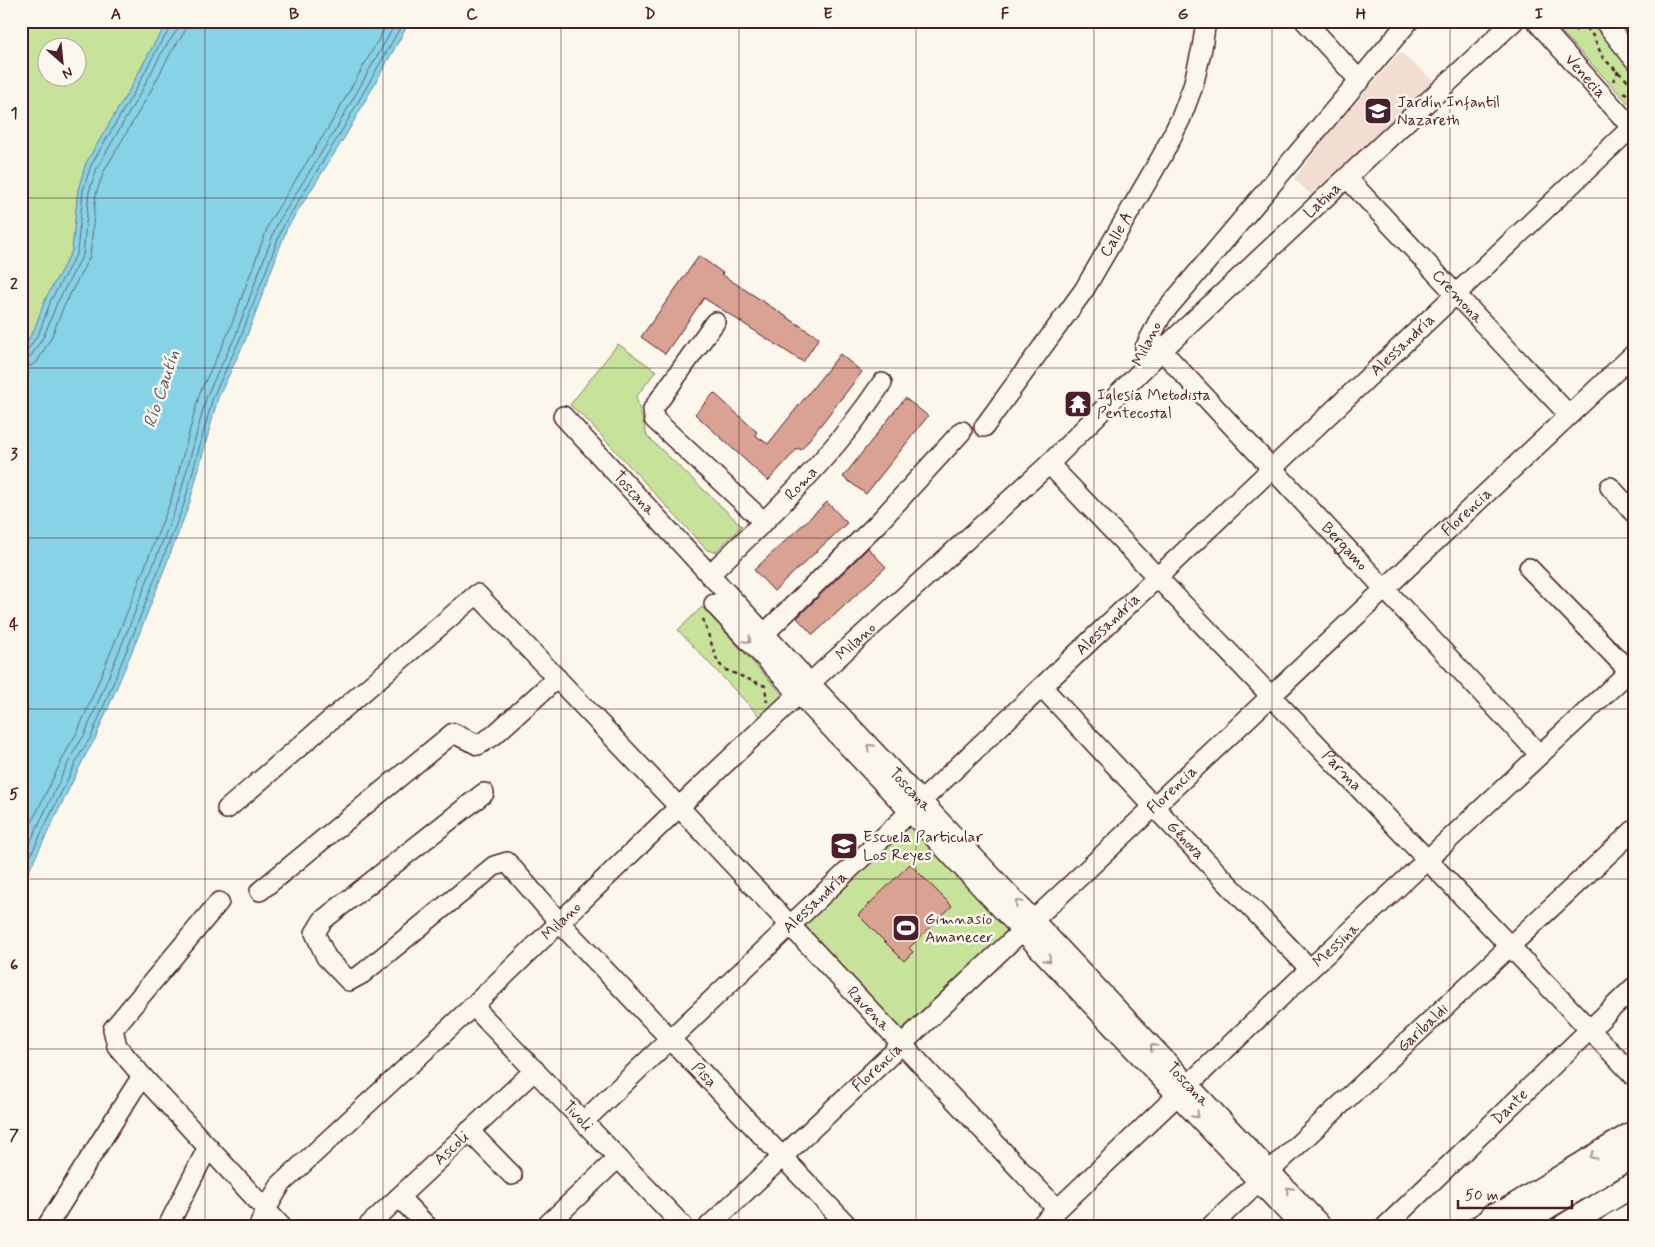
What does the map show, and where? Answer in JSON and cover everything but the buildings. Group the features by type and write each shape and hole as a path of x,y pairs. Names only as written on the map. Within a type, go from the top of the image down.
{"main road":[{"path":"1515,1226 1634,1154"},
{"path":"1485,1221 1603,1172"},
{"path":"1565,1226 1630,1186"},
{"path":"1587,1226 1630,1186"},
{"path":"1613,1226 1634,1214"}],"street":[{"name":"Calle A","path":"984,427 1084,290 1162,156 1181,118 1193,86 1206,21"},
{"path":"1305,21 1360,81"},
{"name":"Milano","path":"262,1217 281,1184 473,1006 804,689 1049,464 1131,380 1136,365 1156,344 1161,316 1409,21"},
{"name":"Latina","path":"1156,344 1347,178 1514,21"},
{"name":"Venecia","path":"1536,21 1633,129"},
{"path":"1604,21 1634,59"},
{"name":"Alessandría","path":"584,1121 1456,294 1633,129"},
{"name":"Cremona","path":"1347,178 1569,415"},
{"path":"715,322 653,409 654,419 764,522"},
{"name":"Bergamo","path":"1156,344 1539,754"},
{"name":"Florencia","path":"709,1226 1634,354"},
{"name":"Roma","path":"709,575 764,522 832,448 850,428 882,383"},
{"name":"Toscana","path":"563,416 764,634 804,689"},
{"path":"764,634 879,522 962,431"},
{"name":"Parma","path":"1049,464 1634,1076"},
{"path":"1610,487 1634,513"},
{"path":"1529,568 1632,671"},
{"name":"Ravena","path":"227,809 477,594 1058,1209"},
{"name":"Toscana","path":"711,609 804,689 1264,1176 1322,1226"},
{"name":"Messina","path":"1040,1226 1539,754 1632,671"},
{"path":"260,891 453,733 478,745 493,736 556,678"},
{"name":"Génova","path":"1042,687 1310,970"},
{"name":"Pisa","path":"484,793 323,920 315,933 326,957 349,982 362,974 494,866 507,862 560,923 848,1226"},
{"name":"Garibaldi","path":"1210,1226 1634,830"},
{"path":"218,902 113,1029 117,1046 142,1076 208,1147 262,1217 281,1226"},
{"name":"Dante","path":"1386,1226 1634,988"},
{"name":"Tivoli","path":"473,1006 683,1226"},
{"name":"Ascoli","path":"368,1226 535,1070"},
{"path":"47,1226 142,1076"},
{"path":"1485,1221 1634,1130"},
{"path":"469,1131 512,1175"},
{"path":"168,1226 208,1147"},
{"path":"546,1226 618,1158"},
{"name":"Toscana","path":"1264,1176 1300,1226"},
{"path":"399,1197 427,1226"}],"path":[{"path":"1560,21 1564,23 1575,22 1578,25"},
{"path":"1569,22 1569,27 1572,30 1576,30 1582,22 1593,36 1603,58 1630,83 1632,88 1630,98"},
{"path":"711,609 703,617 718,663 726,670 765,686 767,702 778,714"}],"shaded area":[{"name":"Jardín Infantil Nazareth","path":"1400,52 1436,83 1314,197 1294,179 1325,138"}],"green space":[{"path":"21,21 169,21 86,163 78,190 72,251 46,298 34,330 21,352"},
{"path":"1551,21 1608,21 1634,56 1634,109"},
{"path":"618,344 656,371 636,397 647,436 742,526 715,552 707,550 587,420 570,405"},
{"path":"702,607 784,696 764,721 678,630"},
{"name":"Gimnasio Amanecer","path":"911,825 1009,929 901,1030 803,927"}],"water":[{"name":"Río Cautín","path":"169,21 410,21 346,135 287,228 245,341 218,398 189,505 140,632 95,739 21,887 21,352 34,330 46,298 72,251 78,190 86,163"}],"place":[{"name":"Jardín Infantil Nazareth","path":"1378,111"},
{"name":"Iglesia Metodista Pentecostal","path":"1078,404"},
{"name":"Escuela Particular Los Reyes","path":"844,846"},
{"name":"Gimnasio Amanecer","path":"906,928"}]}
